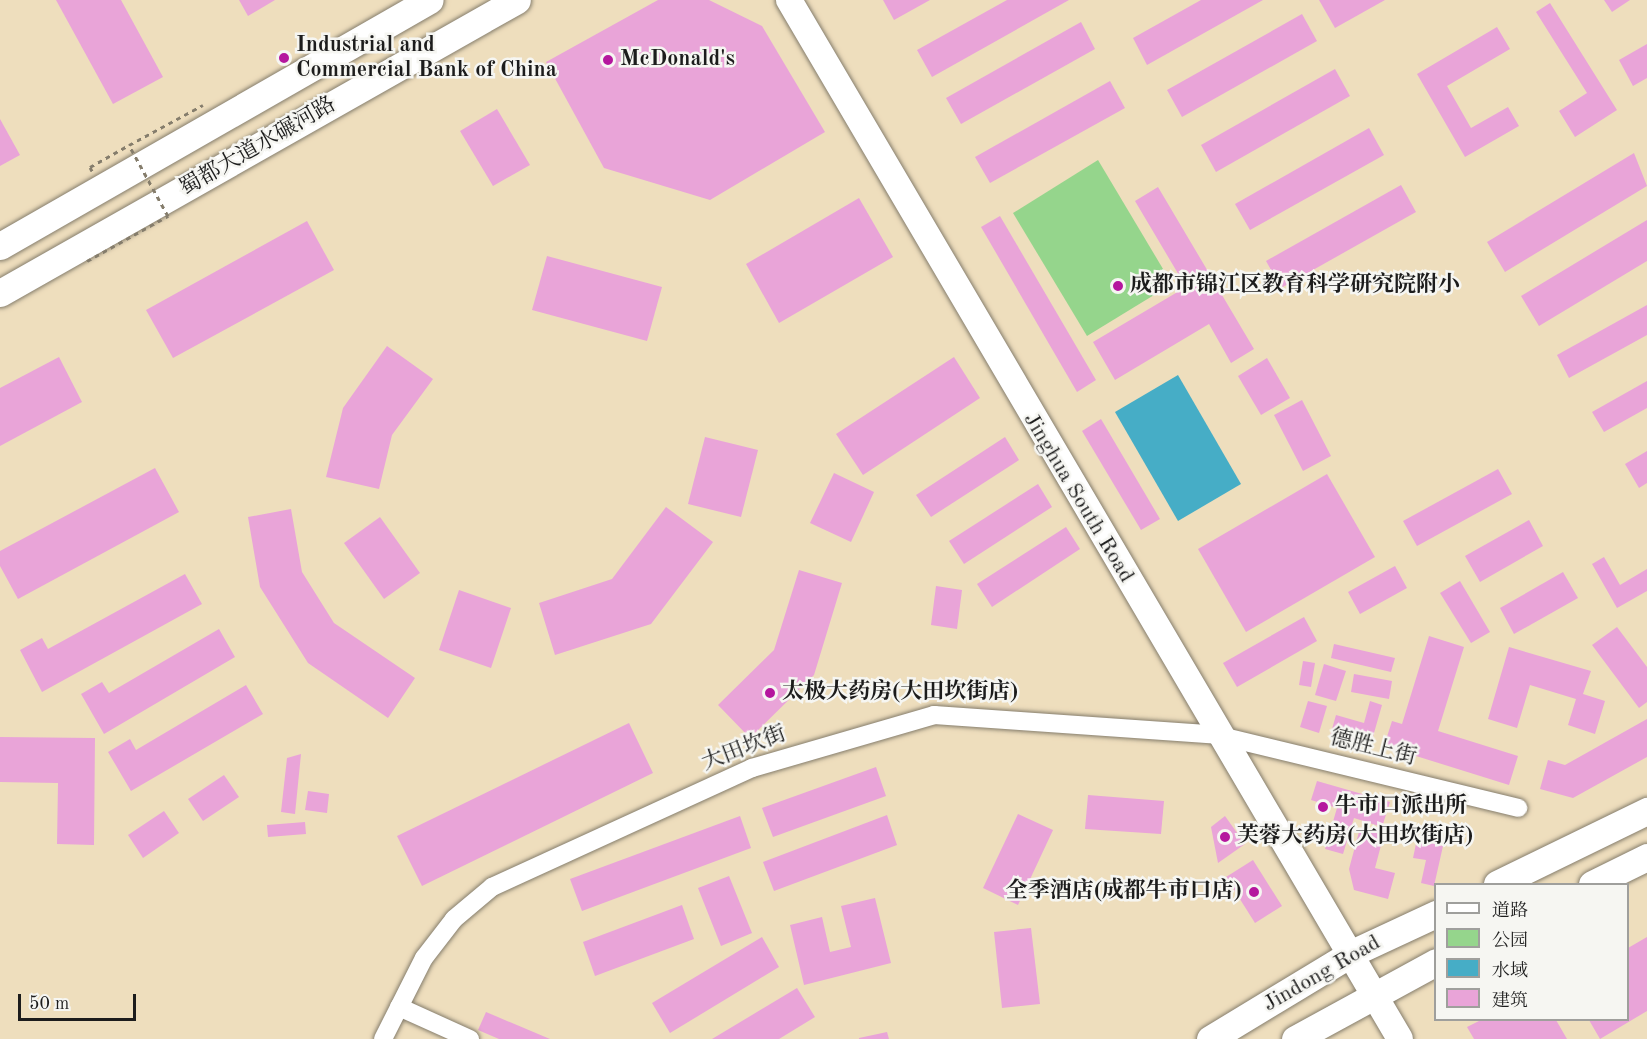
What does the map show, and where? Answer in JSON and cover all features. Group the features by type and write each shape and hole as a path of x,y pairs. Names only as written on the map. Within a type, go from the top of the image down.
{"main road":[{"name":"蜀都大道水碾河路","path":"0,246 430,0"},
{"name":"蜀都大道水碾河路","path":"0,293 517,0"},
{"path":"1501,883 1647,811"},
{"path":"1596,883 1647,857"},
{"name":"Jindong Road","path":"1210,1039 1352,953 1434,915"},
{"name":"Jindong Road","path":"1295,1039 1374,993 1434,963"}],"street":[{"name":"Jinghua South Road","path":"789,0 1217,735 1352,953 1400,1039"},
{"name":"大田坎街","path":"383,1039 424,958 454,919 492,887 752,768 934,715 1217,735"},
{"name":"德胜上街","path":"1217,735 1518,808"},
{"path":"399,1007 470,1039"}],"path":[{"path":"90,167 203,105"},
{"path":"87,261 168,216 129,145"}],"green space":[{"path":"1098,160 1172,284 1087,336 1013,213"}],"water":[{"path":"1178,375 1241,484 1178,521 1115,412"}],"building":[{"path":"56,0 121,0 163,77 113,104"},
{"path":"239,0 275,0 248,16"},
{"path":"658,0 709,0 762,26 825,132 710,200 604,168 546,62"},
{"path":"883,0 930,0 894,20"},
{"path":"1007,0 1069,0 932,77 917,50"},
{"path":"1201,0 1263,0 1147,65 1133,38"},
{"path":"1319,0 1385,0 1335,28"},
{"path":"1604,0 1630,0 1612,12"},
{"path":"1550,3 1617,110 1575,137 1559,111 1587,93 1536,12"},
{"path":"1302,14 1317,41 1182,117 1167,90"},
{"path":"1081,22 1095,49 961,124 946,98"},
{"path":"1497,27 1510,49 1447,86 1471,128 1508,107 1519,126 1465,157 1417,74"},
{"path":"1647,44 1647,78 1633,86 1619,60"},
{"path":"1335,69 1350,96 1216,172 1201,145"},
{"path":"1110,81 1125,108 990,183 975,157"},
{"path":"497,109 530,165 493,186 460,131"},
{"path":"0,119 20,155 0,166"},
{"path":"1369,128 1384,155 1250,230 1235,204"},
{"path":"1634,153 1647,186 1505,272 1487,242"},
{"path":"1401,185 1416,212 1281,288 1266,261"},
{"path":"1158,187 1254,349 1231,363 1209,324 1115,380 1093,342 1186,287 1135,201"},
{"path":"859,198 893,257 779,323 746,264"},
{"path":"1000,216 1096,380 1077,392 981,227"},
{"path":"1647,220 1647,261 1539,326 1521,296"},
{"path":"307,221 334,270 173,358 146,310"},
{"path":"547,256 662,287 647,341 532,310"},
{"path":"1647,305 1647,335 1569,378 1557,355"},
{"path":"387,346 433,379 392,435 379,489 326,477 343,408"},
{"path":"59,357 82,402 0,446 0,388"},
{"path":"954,357 980,398 863,475 836,434"},
{"path":"1267,358 1290,398 1261,415 1238,376"},
{"path":"1647,381 1647,408 1604,432 1592,412"},
{"path":"1302,400 1331,456 1303,471 1274,415"},
{"path":"1101,419 1160,519 1141,530 1082,431"},
{"path":"705,437 758,450 741,517 688,504"},
{"path":"1005,437 1019,460 931,517 916,495"},
{"path":"1647,451 1647,483 1639,488 1625,464"},
{"path":"155,468 179,512 18,599 0,566 0,551"},
{"path":"1498,469 1512,494 1417,546 1403,521"},
{"path":"834,473 874,492 851,542 810,523"},
{"path":"1327,474 1375,557 1246,632 1198,549"},
{"path":"1038,484 1052,507 964,564 949,541"},
{"path":"666,507 713,542 651,624 555,655 539,603 612,579"},
{"path":"291,509 302,572 334,623 415,678 388,718 308,663 260,587 248,517"},
{"path":"380,517 420,573 384,599 344,543"},
{"path":"1529,520 1543,546 1480,582 1465,556"},
{"path":"1066,527 1080,549 992,607 977,584"},
{"path":"1604,557 1620,585 1647,569 1647,591 1617,608 1592,564"},
{"path":"1395,566 1407,588 1360,614 1348,592"},
{"path":"799,570 842,583 814,675 750,738 718,705 774,650"},
{"path":"1563,572 1578,598 1514,634 1500,608"},
{"path":"185,574 202,604 42,692 20,650 42,638 48,649"},
{"path":"1460,581 1490,632 1471,643 1440,593"},
{"path":"936,586 962,590 957,629 931,625"},
{"path":"459,590 511,608 491,668 439,650"},
{"path":"1304,617 1317,641 1237,687 1223,663"},
{"path":"1617,627 1647,667 1647,702 1639,708 1592,645"},
{"path":"219,629 235,657 104,734 81,694 102,682 109,693"},
{"path":"1429,636 1464,647 1438,731 1518,756 1509,785 1384,746 1392,721 1402,724"},
{"path":"1334,644 1395,658 1391,672 1331,658"},
{"path":"1509,647 1591,671 1583,694 1605,701 1595,734 1568,725 1576,699 1530,685 1517,728 1488,719"},
{"path":"1303,661 1315,663 1311,687 1299,685"},
{"path":"1324,664 1346,671 1336,701 1315,695"},
{"path":"1354,674 1392,681 1389,699 1351,692"},
{"path":"246,685 263,714 131,791 108,752 130,739 136,750"},
{"path":"1308,701 1327,706 1319,733 1300,727"},
{"path":"1370,701 1382,705 1370,747 1330,736 1336,715 1364,723"},
{"path":"1647,719 1647,757 1573,798 1540,789 1548,760 1565,765"},
{"path":"629,723 653,773 422,886 397,836"},
{"path":"0,737 95,738 94,845 57,844 58,783 0,782"},
{"path":"301,754 295,814 281,812 287,758"},
{"path":"876,767 886,796 773,837 762,808"},
{"path":"224,775 239,797 203,821 188,799"},
{"path":"1317,781 1390,802 1382,827 1354,818 1343,854 1325,849 1337,808 1311,800"},
{"path":"308,791 329,794 327,813 305,810"},
{"path":"1088,795 1164,801 1161,834 1085,829"},
{"path":"164,811 179,833 143,858 128,835"},
{"path":"1018,814 1053,830 1018,905 983,888"},
{"path":"887,815 897,845 774,891 763,862"},
{"path":"740,816 751,848 582,911 570,879"},
{"path":"1225,816 1245,844 1218,863 1211,827"},
{"path":"305,822 306,834 268,837 267,825"},
{"path":"1360,828 1384,834 1375,868 1395,873 1388,899 1354,890 1349,869"},
{"path":"1417,839 1443,846 1434,886 1421,883 1426,860 1413,858"},
{"name":"全季酒店(成都牛市口店)","path":"1253,860 1282,906 1255,923 1226,877"},
{"path":"729,876 752,933 721,946 698,888"},
{"path":"875,898 891,963 804,985 790,925 822,917 830,952 851,947 841,906"},
{"path":"682,905 694,939 595,976 583,942"},
{"path":"1031,928 1040,1004 1002,1008 994,932"},
{"path":"762,937 779,967 670,1033 652,1003"},
{"path":"1647,937 1647,1011 1600,1039 1590,1021 1629,1021 1629,947"},
{"path":"797,988 815,1017 779,1039 712,1039"},
{"path":"486,1012 550,1039 499,1039 478,1030"},
{"path":"1479,1021 1557,1021 1567,1039 1474,1039 1467,1027"},
{"path":"887,1032 889,1039 859,1039 859,1038"}],"place":[{"name":"Industrial and Commercial Bank of China","path":"284,58"},
{"name":"McDonald's","path":"608,60"},
{"name":"成都市锦江区教育科学研究院附小","path":"1118,286"},
{"name":"太极大药房(大田坎街店)","path":"770,693"},
{"name":"牛市口派出所","path":"1323,807"},
{"name":"芙蓉大药房(大田坎街店)","path":"1225,837"},
{"name":"全季酒店(成都牛市口店)","path":"1254,892"}]}
